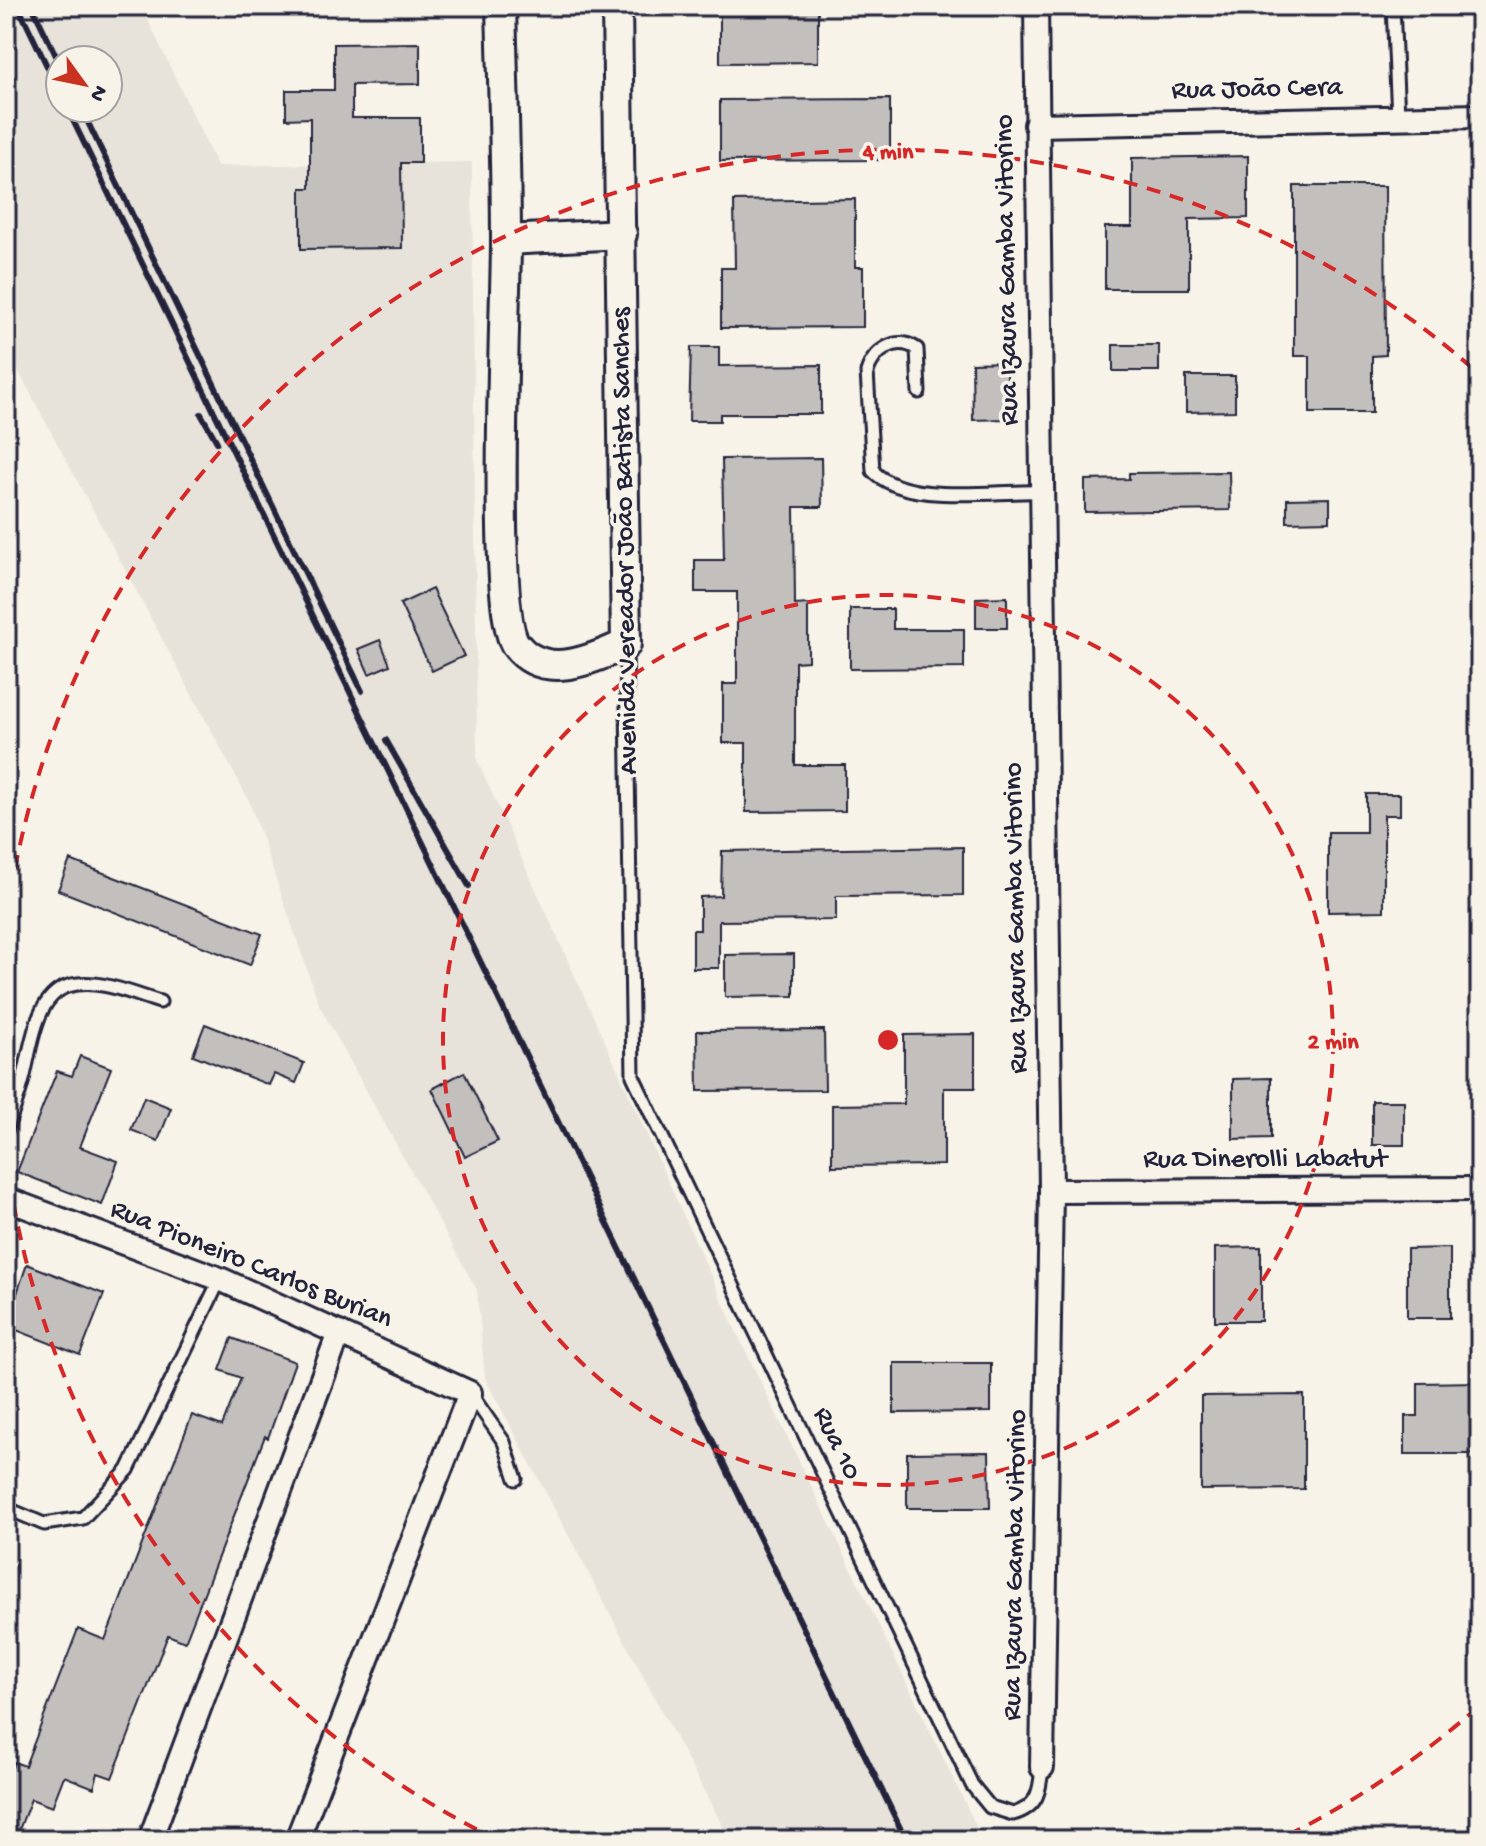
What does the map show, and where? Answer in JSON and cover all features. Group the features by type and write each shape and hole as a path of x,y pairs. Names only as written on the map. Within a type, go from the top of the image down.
{"street":[{"path":"501,6 506,240 503,533 508,627 516,645 536,663 562,665 593,659 626,644"},
{"name":"Avenida Vereador João Batista Sanches","path":"617,6 626,644"},
{"name":"Rua Izaura Gamba Vitorino","path":"1036,6 1051,1191 1042,1767"},
{"name":"Rua João Cera","path":"1036,125 1480,116"},
{"path":"506,240 622,234"},
{"name":"Rua Dinerolli Labatut","path":"1051,1191 1480,1189"},
{"name":"Rua Pioneiro Carlos Burian","path":"6,1199 220,1279 470,1393"},
{"path":"150,1840 339,1333"},
{"path":"297,1840 470,1393"}],"lane":[{"path":"1393,6 1398,117"},
{"path":"919,392 917,349 907,342 893,344 871,360 867,372 873,471 883,482 902,489 937,493 1041,492"},
{"name":"Avenida Vereador João Batista Sanches","path":"626,644 633,1076"},
{"path":"6,1131 22,1084 36,1026 51,997 68,986 103,986 160,1002"},
{"name":"Rua 10","path":"633,1076 972,1785 990,1807 1013,1814"},
{"path":"6,1508 44,1524 83,1518 128,1470 220,1279"},
{"path":"470,1393 504,1442 516,1479"},
{"name":"Rua Izaura Gamba Vitorino","path":"1013,1814 1034,1804 1040,1791 1042,1767"}],"shaded area":[{"path":"6,6 147,6 147,18 217,166 472,162 477,760 736,1331 983,1840 730,1840 485,1378 477,1290 320,1007 249,801 6,348"}],"building":[{"path":"818,9 818,62 720,63 720,10"},
{"path":"420,43 420,84 352,85 352,118 420,118 420,163 401,163 402,248 301,249 301,188 310,188 310,118 286,119 286,90 334,90 334,44"},
{"path":"890,99 890,160 720,161 720,100"},
{"path":"1248,156 1248,218 1189,219 1189,289 1105,289 1105,227 1132,227 1132,158"},
{"path":"1294,186 1385,186 1386,355 1372,356 1372,413 1310,413 1310,356 1294,356"},
{"path":"855,199 855,267 863,267 863,327 721,328 721,268 735,268 734,201"},
{"path":"1113,345 1159,345 1159,371 1113,371"},
{"path":"691,347 719,347 719,366 821,365 821,414 720,414 720,421 689,421"},
{"path":"1007,362 1007,419 973,420 972,363"},
{"path":"1186,376 1235,376 1235,411 1186,412"},
{"path":"821,458 822,507 794,507 795,605 808,604 808,661 795,662 795,765 845,765 845,811 746,812 746,743 723,743 723,684 737,684 737,592 695,592 695,560 724,560 722,459"},
{"path":"1229,472 1230,510 1085,512 1085,480 1129,479 1129,473"},
{"path":"1330,498 1330,521 1287,522 1287,499"},
{"path":"432,589 464,656 432,671 400,604"},
{"path":"1007,597 1007,628 976,628 976,598"},
{"path":"850,609 893,609 893,629 964,629 964,668 850,669"},
{"path":"380,640 390,665 369,674 358,649"},
{"path":"1366,794 1400,794 1400,815 1384,815 1384,911 1328,912 1328,832 1366,832"},
{"path":"963,847 963,895 836,896 836,920 719,921 719,968 693,968 693,930 700,930 700,897 721,896 722,851"},
{"path":"70,860 262,934 250,965 58,890"},
{"path":"794,954 794,996 725,997 725,955"},
{"path":"205,1024 304,1063 296,1083 274,1074 269,1085 193,1055"},
{"path":"824,1030 825,1090 698,1091 697,1031"},
{"path":"975,1034 975,1088 944,1088 944,1165 832,1166 832,1105 904,1104 904,1035"},
{"path":"80,1056 111,1068 80,1147 118,1161 102,1205 17,1172 57,1071 72,1076"},
{"path":"464,1072 498,1141 465,1157 432,1089"},
{"path":"1271,1078 1271,1138 1233,1139 1233,1079"},
{"path":"144,1097 171,1108 158,1141 131,1130"},
{"path":"1372,1101 1404,1101 1404,1145 1372,1145"},
{"path":"1261,1247 1261,1321 1215,1321 1215,1248"},
{"path":"1450,1248 1450,1318 1407,1318 1407,1249"},
{"path":"27,1264 104,1294 80,1355 6,1326"},
{"path":"232,1338 295,1362 268,1438 265,1436 185,1642 168,1635 112,1778 98,1773 94,1788 64,1776 52,1807 31,1799 15,1840 6,1840 6,1783 14,1762 25,1766 78,1629 105,1640 192,1415 222,1426 241,1378 220,1370"},
{"path":"894,1363 991,1363 991,1412 894,1413"},
{"path":"1480,1382 1480,1454 1405,1454 1405,1416 1418,1416 1418,1383"},
{"path":"1304,1395 1304,1489 1201,1490 1201,1396"},
{"path":"989,1452 990,1508 907,1508 907,1453"}],"railway":[{"path":"18,6 44,60"},
{"path":"32,6 50,44"},
{"path":"75,124 906,1840"},
{"path":"89,124 362,691"},
{"path":"201,414 217,442"},
{"path":"386,740 469,886"}]}
